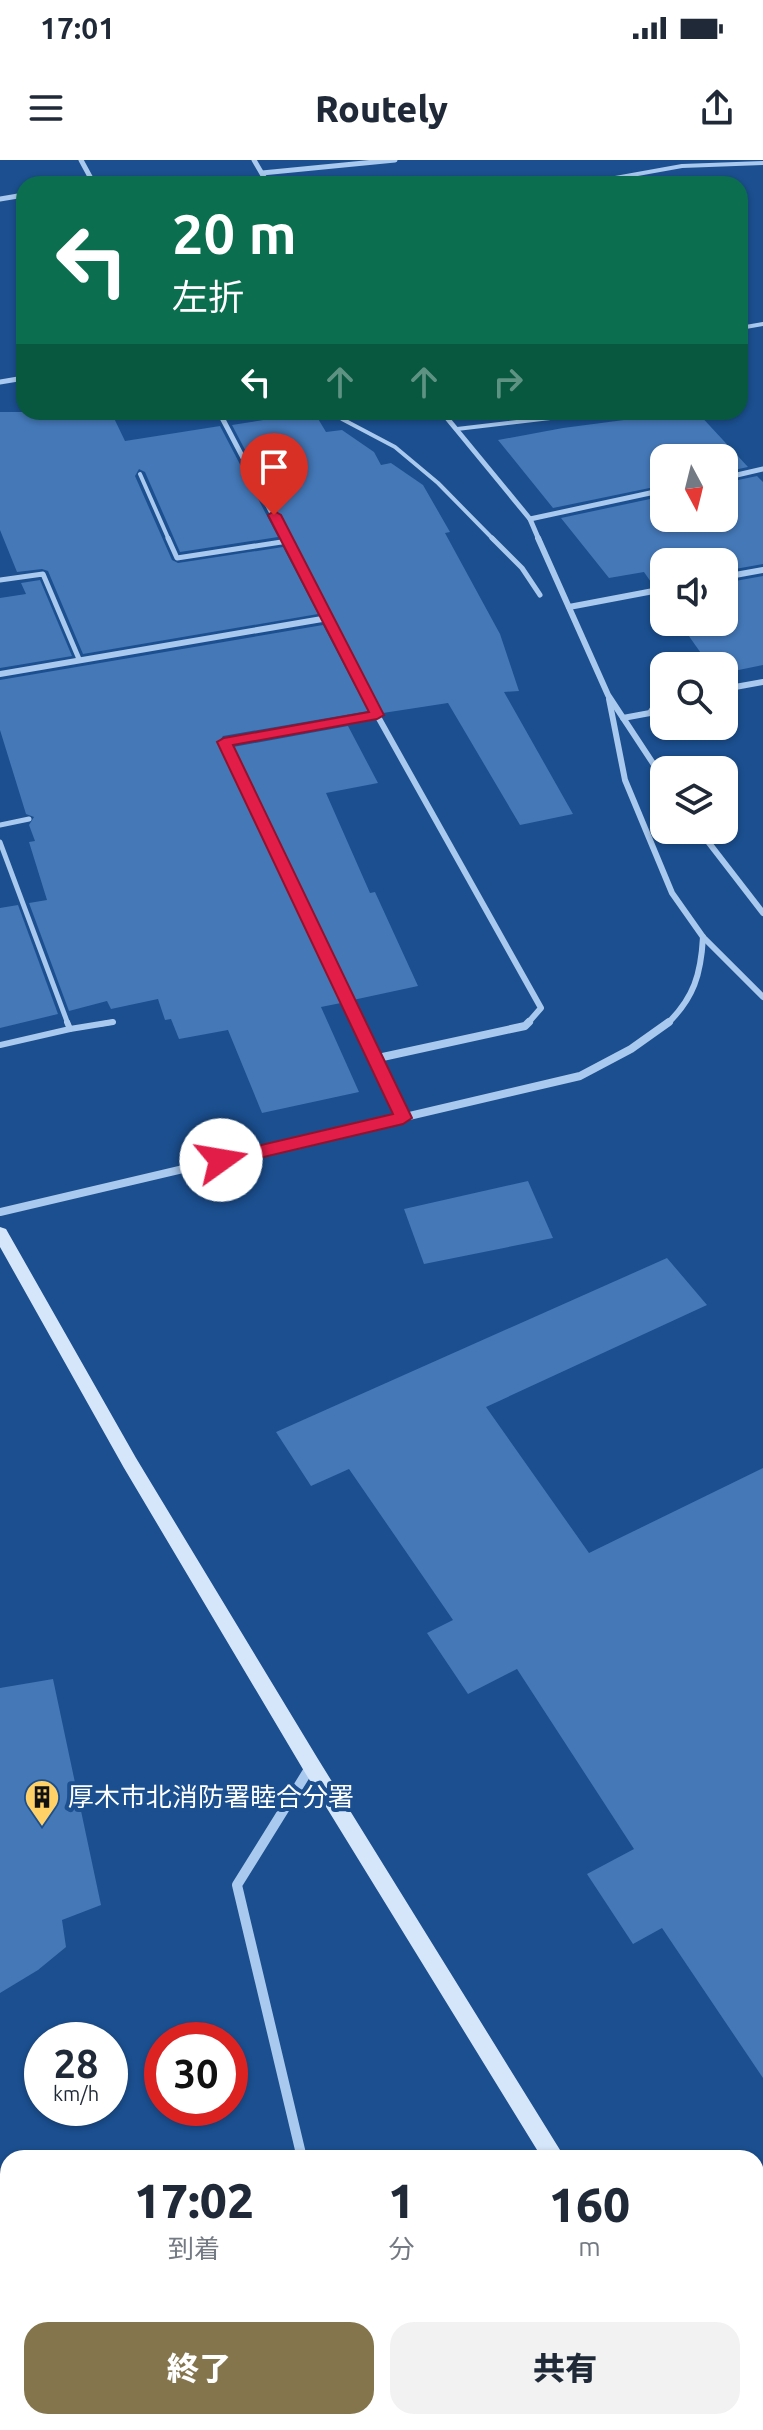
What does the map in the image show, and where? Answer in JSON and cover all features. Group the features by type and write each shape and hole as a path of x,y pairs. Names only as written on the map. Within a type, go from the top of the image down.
{"street":[{"path":"254,160 264,176"},
{"path":"262,173 395,160"},
{"path":"223,420 377,715 541,1008 525,1026 378,1058"},
{"path":"449,420 530,519 608,695 650,759"},
{"path":"738,475 763,469"},
{"path":"530,519 650,493"},
{"path":"738,574 763,570"},
{"path":"569,607 650,592"},
{"path":"0,674 328,618"},
{"path":"738,686 763,682"},
{"path":"608,695 625,780 672,893 703,937 763,997"},
{"path":"623,718 650,713"},
{"path":"377,715 224,742 378,1058 403,1118"},
{"path":"710,844 763,913"},
{"path":"0,1212 580,1076 648,1039 686,1005 700,978 703,937"},
{"path":"0,1233 130,1463 311,1765 549,2150"},
{"path":"300,2150 237,1885 311,1765"}],"lane":[{"path":"626,176 682,166 763,163"},
{"path":"344,420 395,447 438,483 522,568 540,595"},
{"path":"457,429 534,420"},
{"path":"140,474 177,558 288,541"},
{"path":"0,580 43,574 79,659"},
{"path":"0,825 29,819"},
{"path":"0,842 70,1029"},
{"path":"0,1045 113,1022"}],"building":[{"path":"0,412 16,412 16,420 115,420 125,441 220,426 278,537 180,552 145,472 139,469 135,476 172,560 178,563 283,547 318,614 83,654 48,571 17,572 0,530"},
{"path":"264,420 319,420 326,432 342,430 374,452 381,465 391,463 423,485 450,532 445,533 500,634 519,691 504,692 573,814 520,825 448,703 383,713 232,425"},
{"path":"624,420 704,420 727,444 650,444 650,488 553,508 498,440"},
{"path":"738,456 748,467 738,469"},
{"path":"757,476 763,482 763,564 738,568 738,548 650,548 650,581 644,572 609,578 561,518 650,499 650,532 738,532 738,480"},
{"path":"763,576 763,665 738,670 738,652 700,652 689,636 738,636 738,580"},
{"path":"40,580 72,656 0,668 0,598 26,594 21,583"},
{"path":"323,625 368,711 223,736 218,743 341,1003 321,1007 359,1092 262,1113 228,1030 179,1039 171,1019 165,1020 158,999 111,1009 107,1001 69,1011 29,903 47,900 29,842 35,841 29,825 34,817 26,814 0,730 0,680"},
{"path":"348,726 378,783 326,793 370,893 375,892 418,986 353,1000 233,747"},
{"path":"18,905 58,1014 0,1028 0,908"},
{"path":"528,1181 553,1238 424,1264 404,1209"},
{"path":"667,1258 707,1305 486,1407 589,1553 763,1468 763,2078 662,1928 633,1944 587,1874 634,1849 517,1669 468,1694 427,1633 453,1620 349,1469 311,1486 276,1432"},
{"name":"厚木市北消防署睦合分署","path":"53,1679 101,1905 62,1920 66,1947 38,1970 0,1993 0,1688"}],"place":[{"name":"厚木市北消防署睦合分署","path":"42,1828"}],"route":[{"path":"221,1160 403,1118 378,1058 224,742 377,715 274,515"}]}
